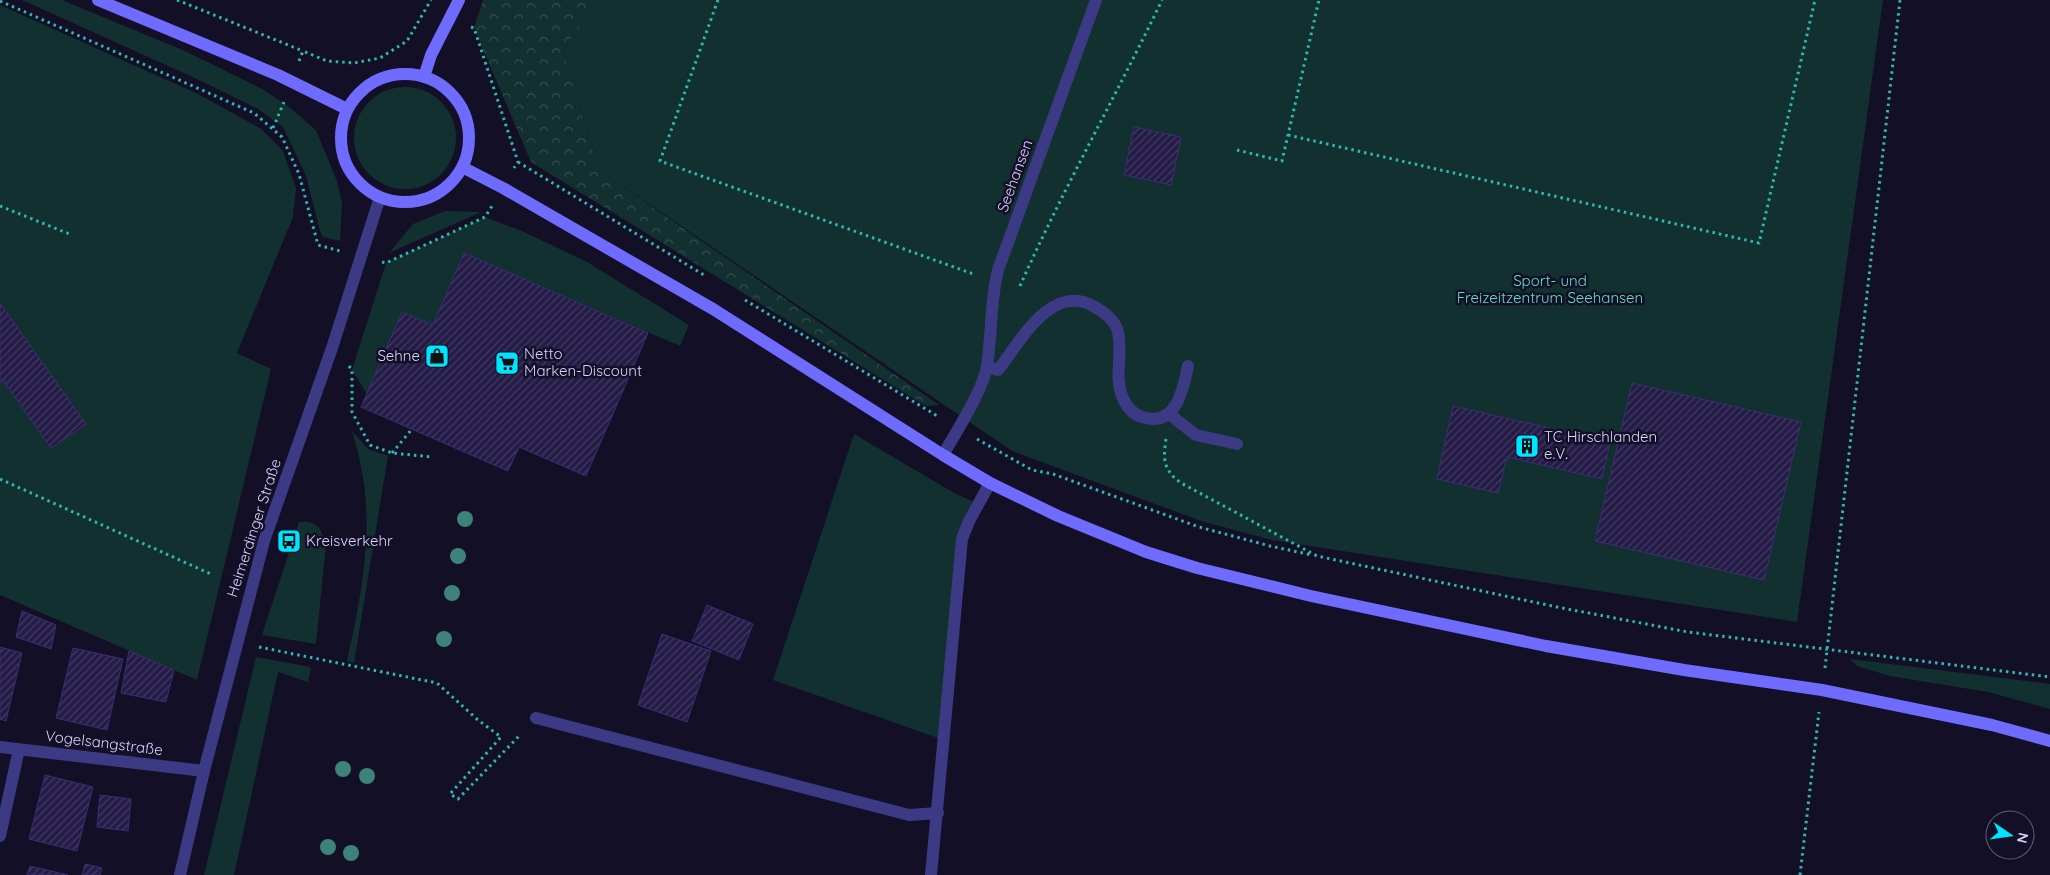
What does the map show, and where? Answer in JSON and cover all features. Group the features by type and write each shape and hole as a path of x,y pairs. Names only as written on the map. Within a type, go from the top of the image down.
{"main road":[{"path":"98,0 292,82 347,109"},
{"path":"424,77 432,55 458,0"},
{"path":"410,74 424,77 444,87 460,106 466,118 469,143 462,167 446,187 425,199 400,202 380,197 365,189 348,170 344,158 341,134 347,109 363,89 384,77 410,74"},
{"path":"462,167 503,188 713,309 990,483 1058,516 1146,552 1196,568 1282,589 1546,646 1684,670 1822,690 1992,725 2050,741"}],"street":[{"name":"Seehansen","path":"943,455 971,406 987,367 994,285 998,270 1096,0"},
{"name":"Heimerdinger Straße","path":"180,875 204,771 264,541 332,348 380,197"},
{"path":"987,367 998,370 1040,316 1053,305 1064,301 1092,305 1108,315 1117,330 1120,349 1119,382 1122,396 1128,408 1138,416 1149,419 1160,418 1169,414 1178,402 1188,366"},
{"path":"1169,414 1196,435 1237,444"},
{"path":"931,875 962,539 969,521 990,483"},
{"path":"536,718 909,815 938,813"},
{"name":"Vogelsangstraße","path":"0,747 204,771"},
{"path":"0,836 19,749"}],"path":[{"path":"177,0 303,52 327,60 354,63 380,58 407,42 430,2 474,28 518,162 712,280"},
{"path":"718,0 660,162 977,276 998,270"},
{"path":"1019,287 1049,220 1124,79 1162,0"},
{"path":"1237,150 1282,161 1319,0"},
{"path":"1288,135 1759,243 1815,0"},
{"path":"1800,875 1828,650 1900,0"},
{"path":"0,1 254,113 282,137 300,174 318,245 386,264 485,217 518,162"},
{"path":"273,128 303,52"},
{"path":"0,206 72,235"},
{"path":"738,296 958,429 1032,470 1053,474 1199,527 1270,546 1557,607 1678,630 2050,677"},
{"path":"332,348 352,370 352,412 370,445 392,453 432,457"},
{"path":"1169,414 1164,454 1166,468 1172,477 1317,556"},
{"path":"392,453 412,429"},
{"path":"0,479 213,575"},
{"path":"237,642 437,683 478,720 501,737 450,794 458,799 536,718"}],"green space":[{"path":"22,0 62,0 185,51 264,90 288,106 316,130 337,181 342,204 340,241 323,237 320,231 306,176 283,127 258,109 197,79"},
{"path":"483,0 597,0 563,51 599,170 939,405 926,406 531,162 474,28"},
{"name":"Sport- und Freizeitzentrum Seehansen","path":"597,0 1883,0 1797,622 1272,540 1201,521 1012,451 599,170 563,51"},
{"path":"0,5 196,93 260,128 283,151 296,188 293,217 237,353 271,369 197,680 0,595"},
{"path":"405,87 425,91 441,102 452,118 456,138 452,158 441,174 425,185 405,189 385,185 369,174 358,158 354,138 358,118 369,102 385,91"},
{"path":"445,211 481,212 389,253 413,224"},
{"path":"485,217 522,231 587,262 689,325 680,346 464,253 433,325 402,312 367,394 352,370 386,263"},
{"path":"352,431 368,449 388,456 354,663 347,661 361,591 367,519 361,467"},
{"path":"854,434 956,494 979,504 969,521 944,740 773,680"},
{"path":"299,522 318,526 326,545 316,644 262,635"},
{"path":"256,657 311,667 308,682 278,672 234,875 204,875"},
{"path":"1850,659 2050,684 2050,709 1988,692 1890,676 1857,666"}],"building":[{"path":"1134,127 1181,137 1171,185 1124,175"},
{"name":"Netto Marken-Discount","path":"464,253 648,333 586,476 519,447 508,471 361,407 402,312 433,325"},
{"path":"0,303 86,424 51,448 3,380 0,382"},
{"path":"1632,383 1801,422 1764,580 1595,541"},
{"name":"TC Hirschlanden e.V.","path":"1453,406 1610,442 1602,479 1507,457 1498,493 1437,479"},
{"path":"707,605 753,624 739,660 692,641"},
{"path":"22,611 56,625 51,649 16,637"},
{"path":"662,634 711,651 687,722 638,705"},
{"path":"0,647 22,653 6,721 0,719"},
{"path":"73,648 123,659 107,730 56,718"},
{"path":"129,651 174,670 166,702 121,693"},
{"path":"45,775 93,787 77,851 29,839"},
{"path":"100,795 131,799 128,831 97,827"},
{"path":"85,864 102,868 100,875 82,875"},
{"path":"30,866 68,875 27,875"}],"place":[{"name":"Sehne","path":"437,356"},
{"name":"Netto Marken-Discount","path":"507,363"},
{"name":"TC Hirschlanden e.V.","path":"1527,446"},
{"name":"Kreisverkehr","path":"289,541"}]}
